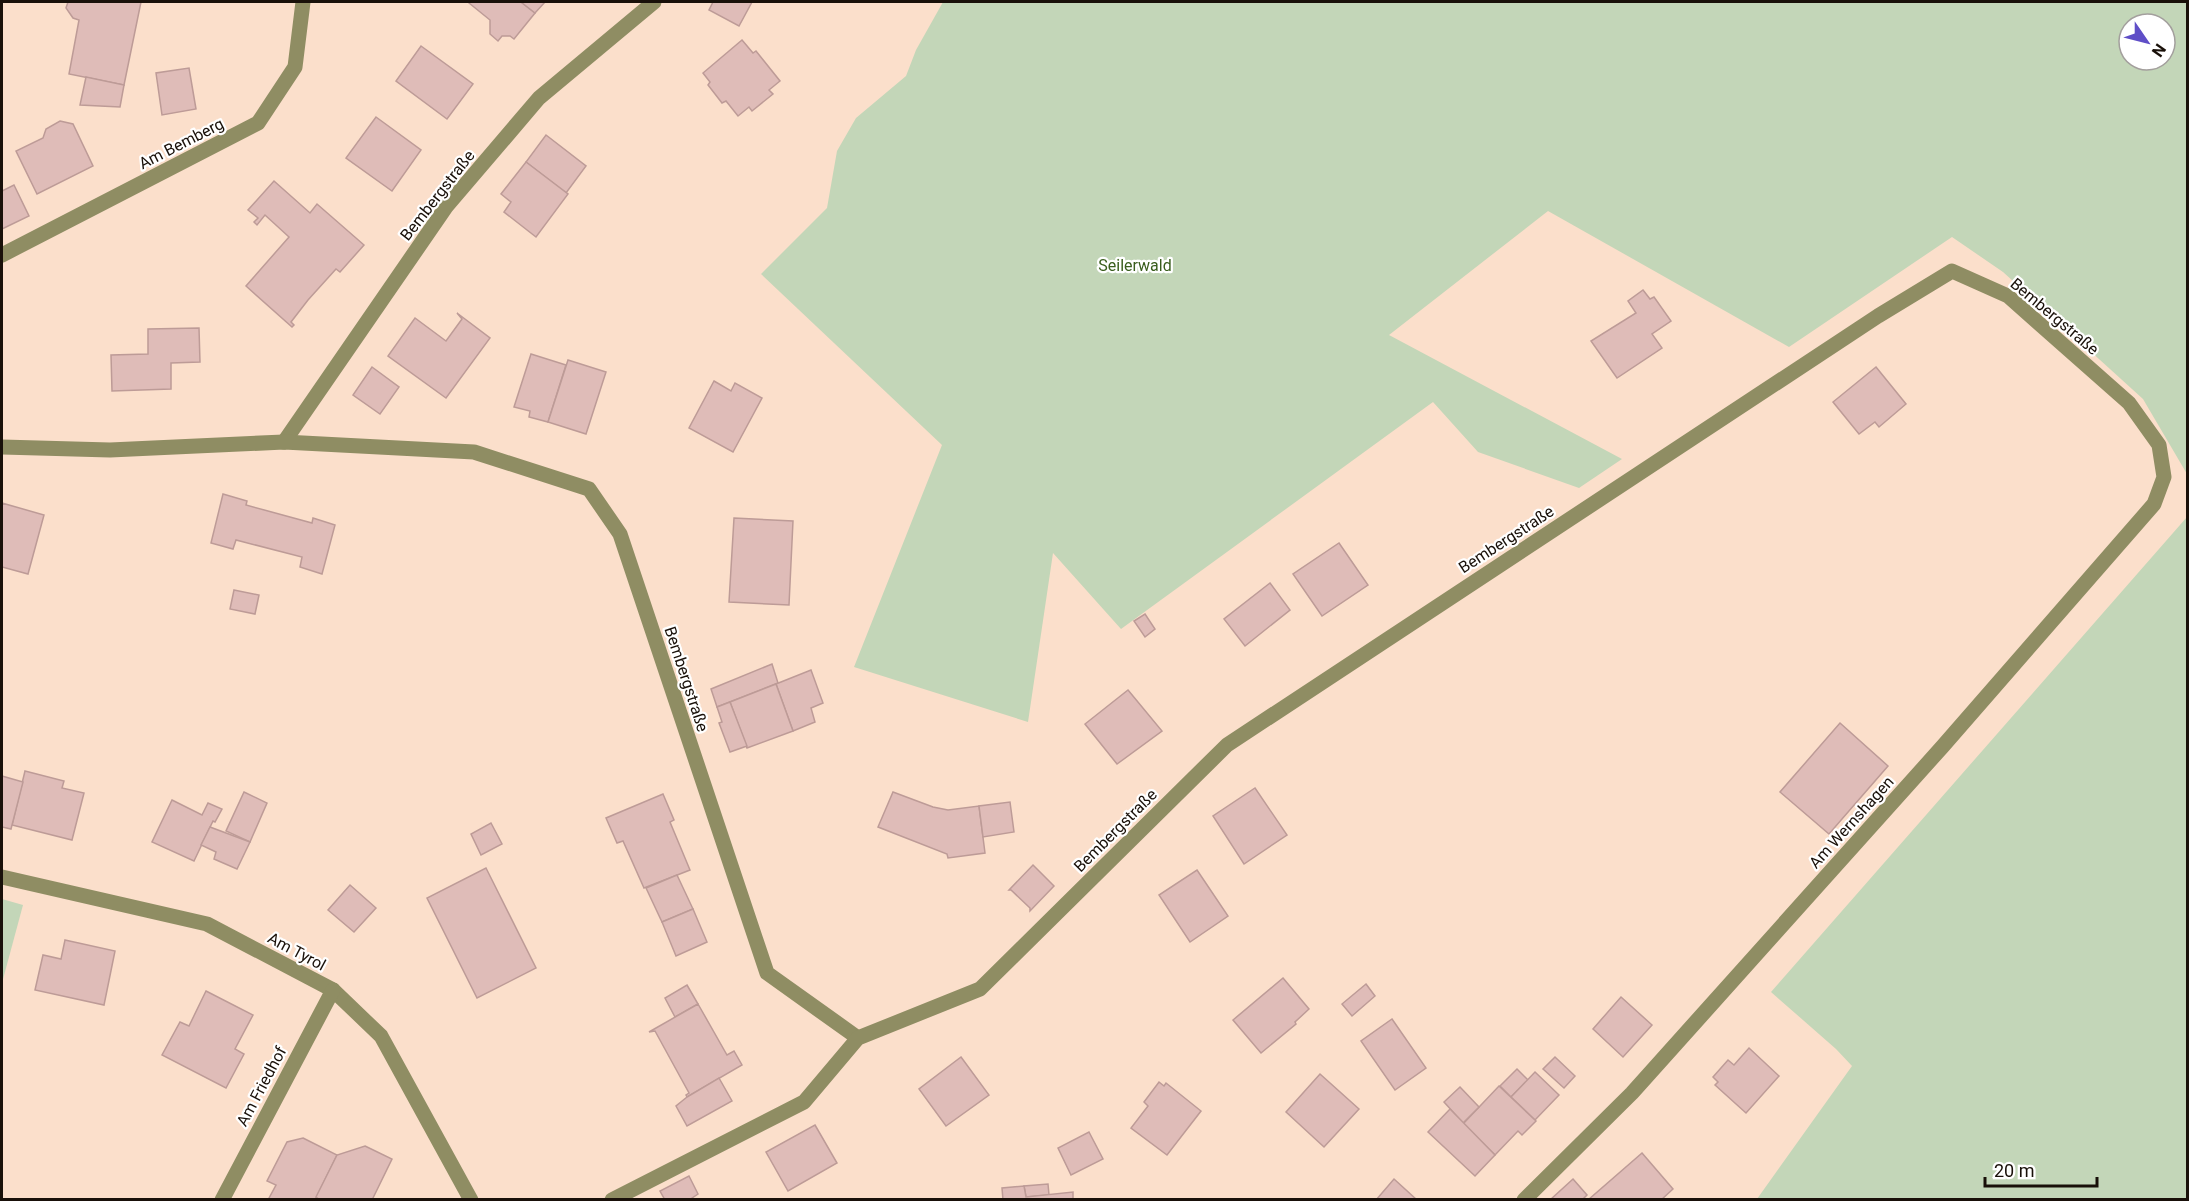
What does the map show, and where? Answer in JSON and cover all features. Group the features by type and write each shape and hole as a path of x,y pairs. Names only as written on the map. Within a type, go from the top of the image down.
{"street":[{"name":"Am Bemberg","path":"2,255 258,123 295,68 303,2"},
{"name":"Bembergstraße","path":"284,442 446,207 539,98 654,2"},
{"name":"Bembergstraße","path":"2,447 110,450 284,442 474,452 590,489 620,534 766,973 858,1038 980,989 1227,745 1878,316 1952,271 2008,296 2129,403 2159,445"},
{"name":"Am Wernshagen","path":"1524,1200 1632,1093 1943,746 2154,504 2164,477 2159,445"},
{"name":"Am Tyrol","path":"2,877 207,924 333,990 381,1036 471,1200"},
{"name":"Am Friedhof","path":"222,1200 333,990"},
{"path":"612,1200 804,1102 858,1038"}],"green space":[{"name":"Seilerwald","path":"943,2 2187,2 2187,474 2143,399 2003,272 1952,237 1789,347 1548,211 1389,335 1622,459 1579,488 1478,452 1433,402 1121,629 1053,553 1028,722 854,667 942,445 761,274 827,208 837,151 856,118 906,76 916,50"},
{"path":"2187,517 2187,1199 1757,1199 1852,1066 1771,992"},
{"path":"2,899 23,905 2,983"}],"building":[{"path":"68,2 141,2 124,85 69,74 79,20 73,18 66,8"},
{"path":"470,2 521,2 535,13 514,39 510,36 502,36 498,41 490,34 490,20"},
{"path":"521,2 545,2 535,13"},
{"path":"713,2 752,2 739,26 709,10"},
{"path":"742,40 753,53 756,51 780,81 769,90 773,94 752,111 749,107 738,116 726,101 722,103 708,85 710,82 703,73"},
{"path":"421,46 473,84 447,119 396,81"},
{"path":"189,68 196,109 162,115 156,73"},
{"path":"86,77 124,85 120,107 80,105"},
{"path":"376,117 421,150 392,191 346,158"},
{"path":"60,121 73,124 93,166 37,194 16,151 43,138 46,129"},
{"path":"546,135 586,166 566,193 526,162"},
{"path":"526,162 568,194 536,237 504,212 511,202 501,194"},
{"path":"274,181 310,213 317,204 364,245 340,272 336,269 308,300 291,322 294,325 292,327 246,286 289,237 265,215 257,225 254,222 258,218 248,210"},
{"path":"14,185 29,216 2,229 2,191"},
{"path":"1643,290 1650,299 1654,297 1671,321 1652,334 1662,348 1617,378 1591,341 1636,313 1628,301"},
{"path":"457,313 490,338 446,398 388,356 415,318 446,341 462,319"},
{"path":"199,328 200,362 171,363 171,389 112,391 111,355 148,354 148,329"},
{"path":"531,354 566,365 548,422 529,417 530,411 514,407"},
{"path":"568,360 606,372 586,434 548,422"},
{"path":"372,367 399,387 380,414 353,395"},
{"path":"1876,367 1906,404 1879,427 1875,422 1859,434 1833,402"},
{"path":"714,381 731,391 735,383 762,398 733,452 689,428"},
{"path":"223,494 247,501 246,505 312,523 313,518 335,525 322,574 300,567 302,557 236,540 233,549 211,543"},
{"path":"2,503 44,515 28,574 2,567"},
{"path":"734,518 793,521 789,605 729,602"},
{"path":"1339,543 1368,585 1322,616 1293,574"},
{"path":"1270,583 1290,610 1245,646 1224,619"},
{"path":"234,590 259,595 255,614 230,609"},
{"path":"1145,614 1155,629 1145,637 1134,621"},
{"path":"772,664 778,683 717,707 711,689"},
{"path":"811,670 823,703 811,708 815,722 793,731 776,684"},
{"path":"776,684 793,731 747,748 730,702"},
{"path":"1128,690 1162,731 1117,764 1085,724"},
{"path":"730,702 747,746 730,752 719,723 722,722 717,707"},
{"path":"1840,723 1888,766 1829,834 1780,792"},
{"path":"25,771 64,781 62,788 84,793 72,840 12,825"},
{"path":"2,776 23,782 11,829 2,827"},
{"path":"1255,788 1287,835 1244,864 1213,816"},
{"path":"244,792 267,803 250,842 226,831"},
{"path":"893,792 933,807 948,810 979,806 985,853 948,858 947,854 878,827"},
{"path":"663,794 674,820 670,822 690,870 644,888 623,841 617,843 606,818"},
{"path":"172,800 202,815 208,803 222,809 215,822 213,821 194,861 152,842"},
{"path":"1010,802 1014,832 983,837 979,806"},
{"path":"491,823 502,844 481,855 471,834"},
{"path":"210,827 250,842 237,869 214,859 216,852 201,845"},
{"path":"1033,865 1054,886 1030,911 1030,908 1009,890"},
{"path":"486,868 536,968 477,998 427,898"},
{"path":"1197,870 1228,916 1190,942 1159,895"},
{"path":"677,875 693,909 662,922 646,888"},
{"path":"350,885 376,908 354,932 328,910"},
{"path":"693,909 707,942 676,956 662,922"},
{"path":"65,940 115,951 104,1005 35,990 43,955 61,959"},
{"path":"1283,978 1309,1009 1295,1022 1296,1024 1261,1053 1233,1020"},
{"path":"1366,984 1375,996 1352,1016 1342,1004"},
{"path":"687,985 698,1004 675,1017 665,998"},
{"path":"206,991 253,1015 235,1049 244,1054 226,1088 162,1055 180,1022 189,1026"},
{"path":"1621,997 1652,1025 1623,1057 1593,1029"},
{"path":"698,1004 727,1055 734,1051 742,1065 687,1097 689,1093 655,1031 649,1032"},
{"path":"1392,1019 1426,1068 1395,1090 1361,1041"},
{"path":"1749,1048 1779,1076 1746,1113 1715,1085 1718,1082 1713,1077 1728,1060 1734,1065"},
{"path":"961,1057 989,1095 946,1126 919,1089"},
{"path":"1555,1057 1575,1076 1564,1088 1543,1069"},
{"path":"1517,1069 1528,1080 1511,1097 1500,1086"},
{"path":"1535,1072 1559,1095 1535,1120 1511,1097"},
{"path":"1320,1074 1359,1109 1324,1147 1286,1112"},
{"path":"719,1078 732,1101 687,1126 676,1106"},
{"path":"1159,1082 1164,1086 1166,1083 1201,1111 1167,1155 1131,1128 1148,1106 1144,1102"},
{"path":"1499,1086 1536,1121 1522,1135 1518,1131 1495,1155 1463,1124"},
{"path":"1460,1087 1479,1107 1463,1123 1444,1102"},
{"path":"1450,1109 1495,1155 1475,1176 1428,1132"},
{"path":"815,1125 837,1163 788,1191 766,1152"},
{"path":"1089,1132 1103,1159 1071,1175 1058,1148"},
{"path":"303,1138 337,1155 315,1200 268,1200 276,1185 267,1181 287,1142"},
{"path":"365,1146 392,1159 372,1200 320,1200 316,1197 337,1155"},
{"path":"1642,1153 1673,1189 1661,1200 1588,1200"},
{"path":"689,1176 698,1194 689,1200 665,1200 660,1191"},
{"path":"1394,1179 1417,1200 1376,1200"},
{"path":"1573,1179 1587,1195 1582,1200 1550,1200"},
{"path":"1048,1184 1049,1195 1026,1197 1024,1186"},
{"path":"1024,1186 1026,1197 1073,1192 1073,1200 1003,1200 1002,1188"}]}
